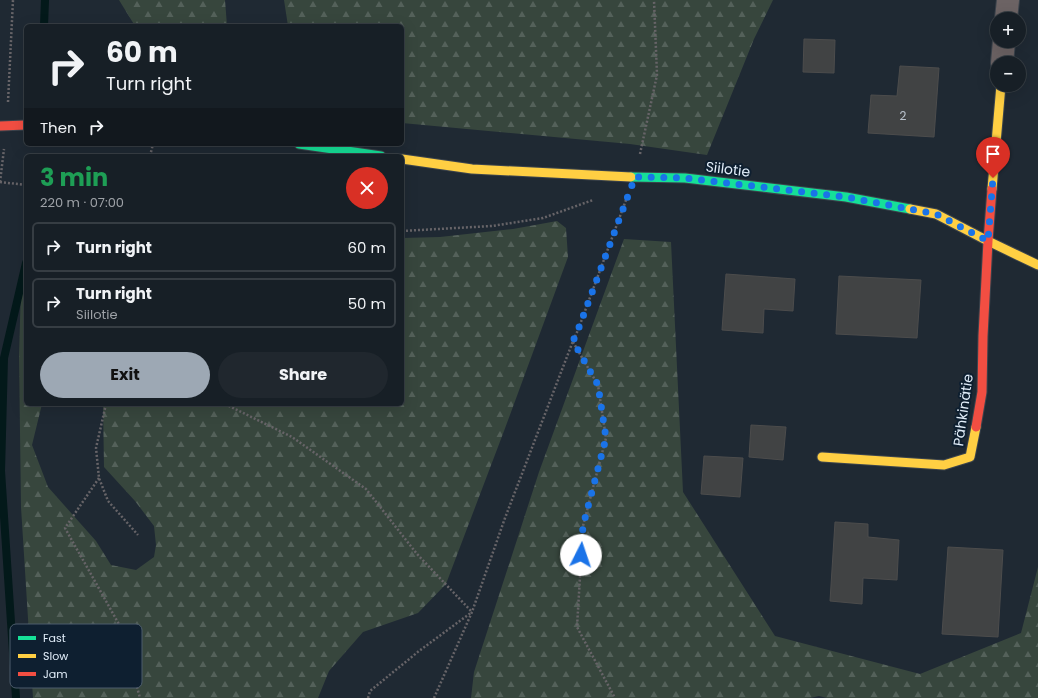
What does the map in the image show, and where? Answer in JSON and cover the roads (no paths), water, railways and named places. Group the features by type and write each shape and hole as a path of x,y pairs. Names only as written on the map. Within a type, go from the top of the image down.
{"street":[{"path":"1007,12 1008,0"},
{"path":"988,241 1000,92"},
{"path":"3,126 24,125"},
{"path":"313,146 367,154"},
{"name":"Siilotie","path":"404,159 472,169 685,178 846,197 936,214 988,241 1038,264"},
{"name":"Pähkinätie","path":"822,457 944,464 970,457 982,392 983,336 988,241"}],"waterway":[{"path":"44,24 45,0"},
{"path":"11,624 1,471 4,358 24,272"},
{"path":"15,688 16,698"}]}
